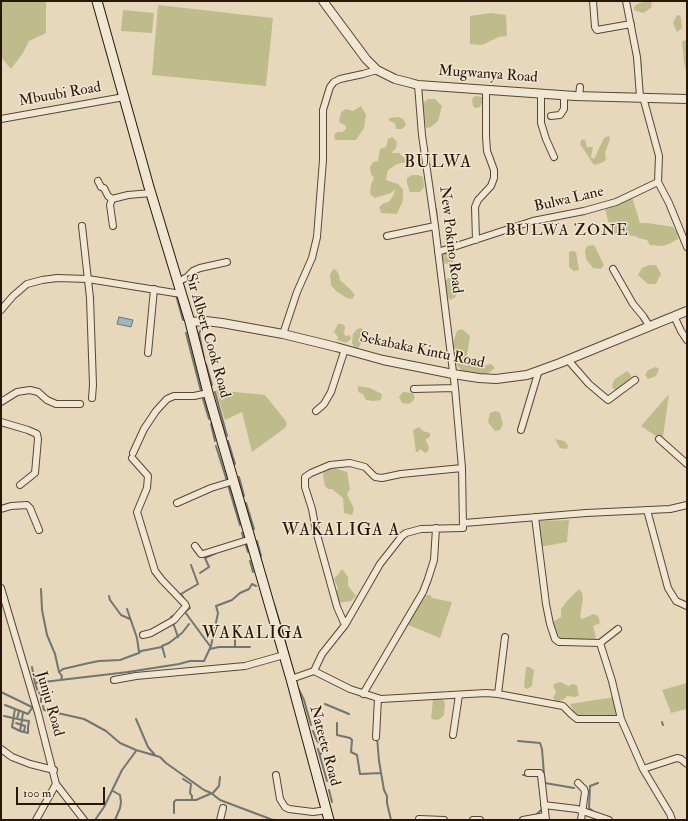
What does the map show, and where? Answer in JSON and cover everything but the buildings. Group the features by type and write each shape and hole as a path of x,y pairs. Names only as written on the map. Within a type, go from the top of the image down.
{"main road":[{"name":"Sir Albert Cook Road","path":"96,1 190,322 208,393 291,678"},
{"name":"Nateete Road","path":"291,678 329,820"}],"street":[{"name":"Mugwanya Road","path":"323,1 366,59 377,70 395,79 418,85 564,95 579,92 687,100"},
{"path":"593,1 595,27 597,30 631,24"},
{"path":"626,1 631,24 641,97 658,156 658,182 669,203 687,247"},
{"path":"283,334 297,292 312,258 317,237 323,160 323,119 330,87 334,82 340,79 377,70"},
{"name":"New Pokino Road","path":"418,85 422,136 435,226 455,388 462,468 464,523"},
{"path":"476,240 475,207 478,200 491,186 494,178 494,170 487,151 486,89"},
{"path":"541,93 541,123 554,157"},
{"path":"551,116 560,115 564,109 564,95"},
{"name":"Mbuubi Road","path":"1,119 124,97"},
{"path":"98,181 108,196 112,199"},
{"name":"Bulwa Lane","path":"438,252 533,221 584,211 616,202 658,182"},
{"path":"112,199 128,195 151,193"},
{"path":"112,199 110,205 113,226"},
{"path":"82,226 90,298 93,375 92,398"},
{"path":"387,236 435,226"},
{"path":"178,282 187,277 193,271 200,268 227,262"},
{"path":"612,269 633,304 650,327"},
{"path":"1,310 13,296 27,284 57,278 88,279 181,294"},
{"path":"148,353 154,289"},
{"name":"Sekabaka Kintu Road","path":"190,322 206,321 222,323 283,334 383,360 453,374 496,379 527,375 568,360 687,311"},
{"path":"674,316 681,332 687,340"},
{"path":"316,411 324,404 331,392 345,349"},
{"path":"568,360 589,384 608,400 635,380"},
{"path":"522,430 539,370"},
{"path":"414,389 455,388"},
{"path":"1,402 17,392 30,390 38,392 47,400 56,404 80,404"},
{"path":"143,635 151,633 174,620 186,606 166,585 156,571 137,512 147,488 148,476 133,456 136,444 150,419 160,405 168,399 174,396 194,396 208,393"},
{"path":"1,422 37,434 38,439 35,472 20,485"},
{"path":"659,440 687,464"},
{"path":"344,625 335,602 316,531 312,509 305,487 305,477 330,465 350,464 365,467 375,477 382,478 401,474 462,468"},
{"path":"177,503 211,488 234,481"},
{"path":"1,509 11,506 27,505 30,508 39,530"},
{"path":"314,671 322,654 344,625 380,564 397,541 406,533 414,530 436,528 463,528 464,523 670,509 687,505"},
{"path":"647,510 668,588 676,601 687,606"},
{"path":"535,517 546,604 555,639 559,642 600,643 618,629"},
{"path":"363,694 423,592 434,560 436,528"},
{"path":"195,546 201,554 203,554 251,539"},
{"name":"Junju Road","path":"1,588 54,770 56,784 84,820"},
{"path":"498,694 505,637"},
{"path":"600,643 622,719 643,769 670,814 672,820"},
{"path":"114,680 136,676 245,666 284,655"},
{"path":"291,678 314,671 343,686 378,698 385,699 486,693 498,694 563,706 578,719 622,719"},
{"path":"453,735 459,695"},
{"path":"376,738 378,698"},
{"path":"1,749 12,757 30,764 54,770"},
{"path":"643,769 677,758 681,759 687,764"},
{"path":"523,820 546,818 541,775 538,773 528,773"},
{"path":"276,775 280,798 289,809 313,812 327,810"},
{"path":"578,783 585,792 581,820"},
{"path":"36,820 56,784"},
{"path":"544,805 569,807 609,820"},
{"path":"220,820 223,808"},
{"path":"419,819 444,820"},
{"path":"473,820 478,820"}],"shaded area":[{"path":"1,1 46,1 46,33 29,41 23,53 11,69 1,57"},
{"path":"652,2 651,8 643,13 634,10 634,7 637,4"},
{"path":"158,5 273,18 266,86 152,75"},
{"path":"123,10 154,13 152,33 121,31"},
{"path":"491,13 506,15 507,36 499,37 482,45 470,44 470,16"},
{"path":"677,15 681,18 682,28 677,32 673,23"},
{"path":"687,40 687,74 684,63 682,41"},
{"path":"475,96 482,97 480,107 475,108 473,106 472,99"},
{"path":"428,99 435,99 442,106 438,121 431,127 426,128 423,103"},
{"path":"361,106 366,115 364,128 356,140 335,140 334,135 337,132 342,132 346,129 346,126 339,122 341,112 346,109 353,111"},
{"path":"399,117 404,120 406,125 402,129 396,129 395,123 389,121 389,118"},
{"path":"609,136 610,139 605,153 606,158 604,162 594,165 580,144 582,139 585,140 587,147 593,147 591,157 594,159 604,138"},
{"path":"392,137 397,142 396,148 391,153 399,153 405,159 405,162 397,164 388,170 386,180 398,184 403,189 403,200 397,214 381,213 379,207 384,203 389,202 395,189 391,193 375,198 370,194 371,184 374,178 371,174 370,167 373,162 378,161 380,149 386,147 388,139"},
{"path":"412,175 423,177 424,187 420,192 410,192 407,178"},
{"path":"632,197 640,223 673,227 677,233 678,239 663,246 650,245 647,240 635,236 611,233 605,208 619,204"},
{"path":"594,245 604,265 601,269 593,268 586,259 585,251 587,246"},
{"path":"452,251 453,262 445,264 442,259 443,253"},
{"path":"569,252 576,252 579,270 574,271 569,267"},
{"path":"650,265 656,265 661,274 656,284 648,284 638,275 642,268"},
{"path":"333,269 336,270 340,280 355,295 352,299 347,298 336,291 331,285 330,275"},
{"path":"448,278 452,278 457,289 456,297 450,300 446,295 445,282"},
{"path":"338,324 345,326 344,334 346,336 350,335 351,339 346,343 337,340 338,337 334,332"},
{"path":"361,328 363,330 363,341 358,348 354,347 352,343 353,334 357,329"},
{"path":"462,329 470,336 467,355 468,362 478,367 491,364 495,368 490,372 484,374 470,372 466,373 459,368 453,360 452,346 457,331"},
{"path":"656,367 659,369 656,376 648,379 645,375 648,370"},
{"path":"627,371 631,375 632,381 617,392 612,387 614,380"},
{"path":"358,386 370,388 382,394 381,400 366,400 363,394 358,392"},
{"path":"216,390 265,395 285,420 287,424 285,428 252,452 242,412 225,420"},
{"path":"403,392 413,393 415,398 412,402 409,404 402,403 399,397"},
{"path":"669,394 663,437 657,437 641,426"},
{"path":"496,411 500,413 503,424 500,430 495,431 488,422 490,413"},
{"path":"419,427 423,431 430,433 430,437 426,439 429,447 428,451 425,453 420,449 416,452 413,430"},
{"path":"555,439 564,441 568,445 567,449 560,448"},
{"path":"329,463 337,469 347,472 350,489 347,494 354,509 352,515 344,513 343,498 332,489 328,489 325,486 323,476 324,466"},
{"path":"569,520 567,542 540,547 538,522"},
{"path":"342,569 348,577 348,586 356,596 351,601 338,603 335,597 338,588 334,579"},
{"path":"579,589 583,598 580,617 582,619 594,614 598,616 600,623 593,626 596,637 594,641 561,639 554,631 553,622 561,617 561,609"},
{"path":"426,595 430,595 432,598 452,602 440,638 406,624"},
{"path":"526,667 534,670 532,686 527,689 524,687"},
{"path":"560,682 569,686 572,684 577,685 579,695 575,697 567,696 563,700 556,702 553,698 556,691 553,687 554,684"},
{"path":"687,683 687,709 671,713 662,690"},
{"path":"441,697 445,703 444,715 440,719 434,720 431,718 433,700"},
{"path":"614,697 617,713 615,715 587,717 576,716 570,704"}],"water":[{"path":"119,317 133,320 131,327 117,324"}],"waterway":[{"path":"640,59 641,70"},
{"path":"436,209 437,221"},
{"path":"176,295 183,320"},
{"path":"204,358 199,333 202,328 205,327"},
{"path":"186,333 201,391"},
{"path":"206,364 212,385"},
{"path":"215,392 227,436"},
{"path":"203,399 209,419"},
{"path":"211,424 215,441"},
{"path":"228,441 235,464"},
{"path":"216,446 227,481"},
{"path":"239,477 244,496"},
{"path":"228,485 240,525"},
{"path":"246,503 254,529"},
{"path":"242,533 248,552"},
{"path":"257,541 261,556"},
{"path":"200,573 209,567 205,558 216,553"},
{"path":"250,561 253,572"},
{"path":"184,599 181,594 198,584 191,565"},
{"path":"39,695 35,683 128,672 190,661 204,661 211,646 218,613 216,606 232,600 240,593 249,589 252,584 256,586"},
{"path":"41,589 42,610 47,635 55,654 59,672 62,676 61,680"},
{"path":"109,596 110,600 121,615 130,619"},
{"path":"274,604 283,633"},
{"path":"188,605 190,608 185,612 210,646"},
{"path":"127,609 137,638 139,652"},
{"path":"175,615 171,617 178,637"},
{"path":"165,657 162,646 169,643 182,633 189,624"},
{"path":"235,638 235,647"},
{"path":"284,638 294,674"},
{"path":"59,672 63,669 99,661 120,660 141,651 162,647"},
{"path":"210,649 219,647 250,647"},
{"path":"32,667 35,683"},
{"path":"297,686 304,700 311,725"},
{"path":"1,692 36,709"},
{"path":"325,704 349,714"},
{"path":"5,705 28,714 32,708"},
{"path":"43,706 44,710 84,719 106,731 120,743 136,750 160,757 166,763 220,800 273,820"},
{"path":"15,709 12,727 20,731 22,720 29,721 28,727"},
{"path":"17,719 19,711"},
{"path":"4,716 22,720 23,712"},
{"path":"136,719 148,747 155,755"},
{"path":"16,723 25,726 24,732 20,731"},
{"path":"337,723 337,735 350,738 352,740 351,752 357,755 360,774 381,773"},
{"path":"24,732 28,733 28,727"},
{"path":"313,731 317,741 324,746 324,749 320,755"},
{"path":"377,737 379,761 391,820"},
{"path":"518,741 540,743 542,749 545,787"},
{"path":"318,749 327,781"},
{"path":"95,820 104,807 122,770 136,751"},
{"path":"523,775 538,776"},
{"path":"212,794 219,786 220,777"},
{"path":"183,779 191,784 190,793 192,800"},
{"path":"545,783 574,788"},
{"path":"594,812 589,808 590,786 598,783"},
{"path":"329,790 332,802"},
{"path":"113,791 120,795 121,802 115,820"},
{"path":"174,813 174,802 176,800 196,800 210,794"},
{"path":"535,816 541,810 544,810"}],"district":[{"name":"BULWA","path":"438,163"},
{"name":"BULWA ZONE","path":"567,232"},
{"name":"WAKALIGA A","path":"341,531"},
{"name":"WAKALIGA","path":"253,634"}]}
